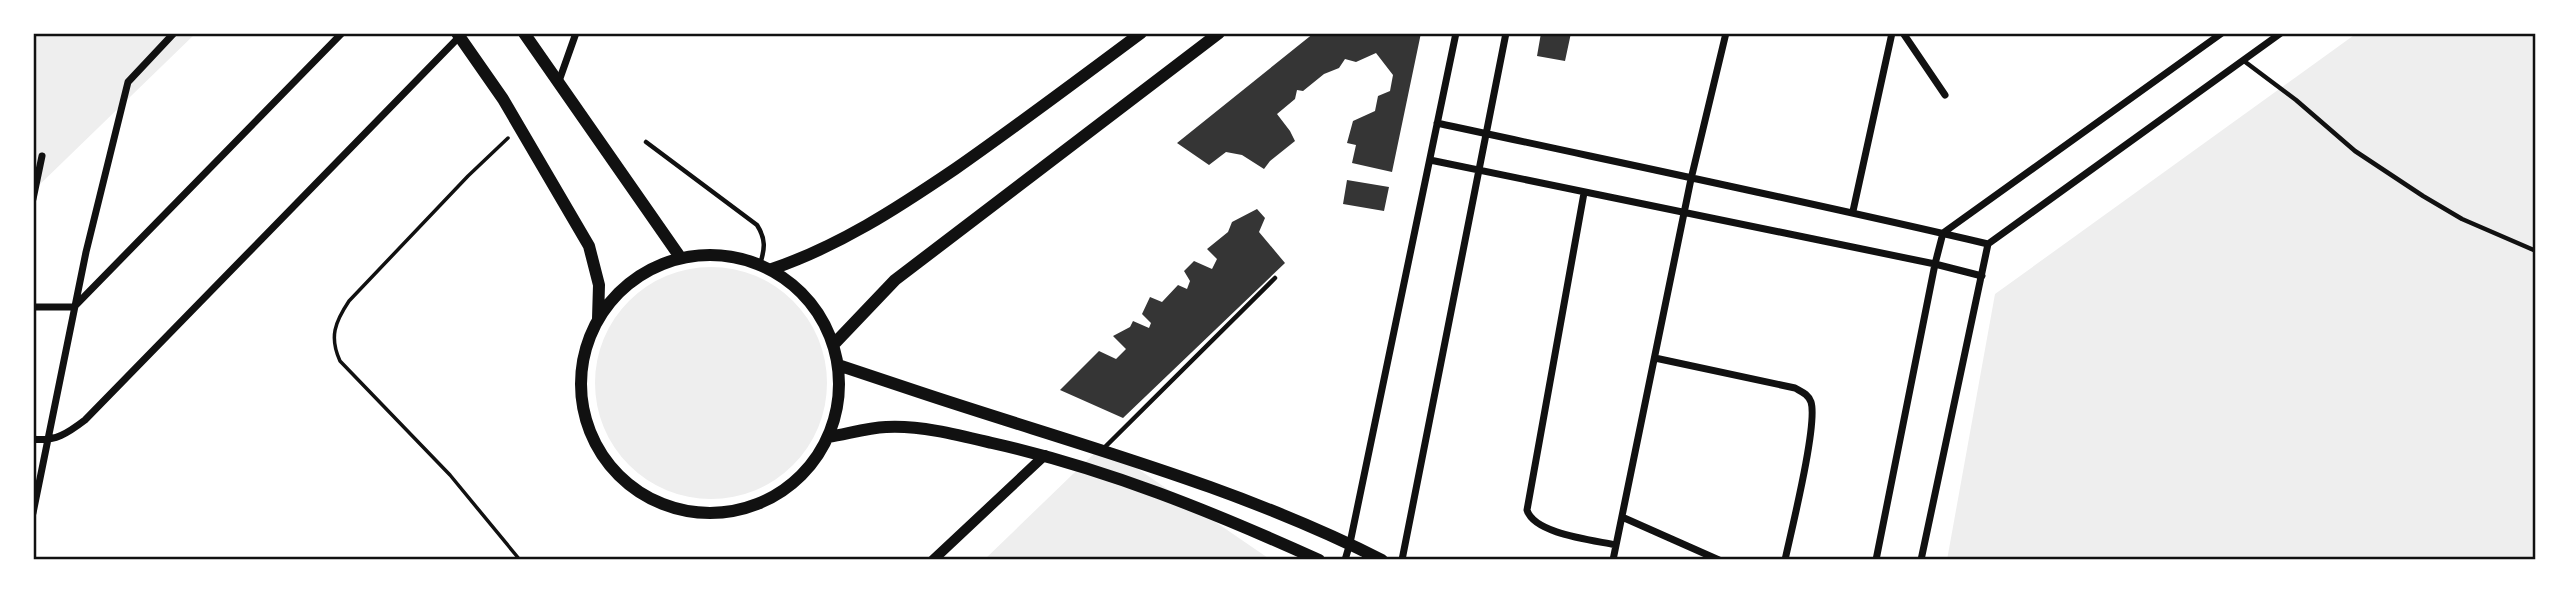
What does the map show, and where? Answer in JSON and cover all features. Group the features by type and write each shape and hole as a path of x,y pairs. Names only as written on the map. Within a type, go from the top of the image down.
{"main road":[{"path":"524,33 680,257"},
{"path":"766,267 830,247 900,206 1007,133 1141,33"},
{"path":"834,344 895,280 1219,33"},
{"path":"460,34 520,127 589,246 599,285 598,319"},
{"path":"711,253 743,258 766,267 794,284 812,303 834,344 839,390 836,414 828,437 807,469 778,494 744,509 706,514 668,507 635,489 607,463 590,436 580,399 583,357 589,337 598,319 619,291 647,270 680,257 711,253"},
{"path":"838,365 1243,498 1382,560"},
{"path":"828,437 886,427 916,429 1045,454 1117,477 1250,529 1319,560"}],"street":[{"path":"33,513 86,251 128,82 174,33"},
{"path":"33,307 74,307 342,33"},
{"path":"558,82 576,33"},
{"path":"1345,560 1456,33"},
{"path":"1402,560 1506,33"},
{"path":"1613,560 1691,179 1726,33"},
{"path":"1853,211 1892,33"},
{"path":"1903,33 1945,94"},
{"path":"1875,560 1943,233 2222,33"},
{"path":"1921,560 1988,244 2281,33"},
{"path":"33,439 48,441 62,436 85,420 460,34"},
{"path":"1437,123 1691,179 1853,211 1988,244"},
{"path":"33,200 42,156"},
{"path":"1430,160 1982,276"},
{"path":"1584,193 1527,510 1539,526 1616,545"},
{"path":"1655,358 1795,388 1805,393 1810,400 1812,425 1785,560"},
{"path":"933,560 1045,454"},
{"path":"1622,517 1719,560"}],"lane":[{"path":"2244,61 2297,100 2355,151 2423,196 2462,219 2536,251"},
{"path":"646,142 757,225 762,234 766,267"},
{"path":"1102,450 1275,278"}],"path":[{"path":"520,127 468,176 349,301 333,338 340,361 450,475 520,560"}],"shaded area":[{"path":"33,33 196,33 33,191"},
{"path":"2357,33 2536,33 2536,560 1947,560 1995,294"},
{"path":"711,267 734,269 755,276 793,301 818,339 825,360 825,406 818,427 793,465 755,490 734,497 711,499 688,497 667,490 629,465 604,427 597,406 595,383 597,360 604,339 629,301 667,276 688,269"},
{"path":"1103,445 1271,560 984,560"}],"building":[{"path":"1314,33 1421,33 1392,172 1352,163 1356,145 1347,143 1353,121 1375,111 1378,96 1390,91 1393,75 1376,53 1356,62 1345,59 1339,68 1324,74 1303,91 1297,90 1295,99 1277,114 1295,141 1264,169 1242,155 1226,152 1209,165 1177,143"},
{"path":"1541,33 1571,33 1565,61 1537,56"},
{"path":"1347,180 1389,187 1384,211 1343,204"},
{"path":"1257,209 1265,218 1259,232 1285,263 1123,418 1060,390 1099,351 1116,359 1126,349 1113,336 1130,327 1133,321 1149,328 1151,323 1142,314 1150,297 1162,302 1178,285 1187,289 1190,281 1184,271 1194,261 1212,269 1217,259 1207,249 1228,232 1232,222"}]}
